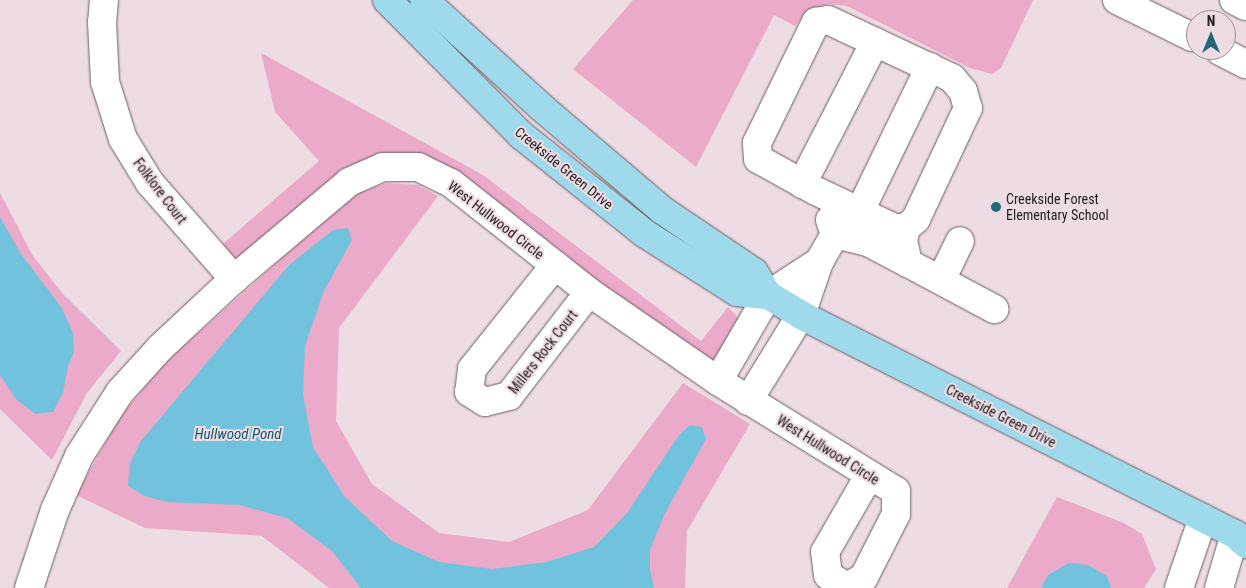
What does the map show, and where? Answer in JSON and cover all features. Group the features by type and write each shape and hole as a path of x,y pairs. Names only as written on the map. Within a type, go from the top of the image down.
{"main road":[{"name":"Creekside Green Drive","path":"387,0 521,135 644,233 738,292 768,296 801,315 1242,538"},
{"name":"Creekside Green Drive","path":"424,0 541,108 662,210 754,272 768,296"}],"street":[{"name":"Folklore Court","path":"104,0 102,22 106,82 123,139 150,182 234,279"},
{"path":"1117,0 1186,34"},
{"path":"1234,0 1246,6"},
{"path":"906,228 894,228 809,187 758,159 758,143 816,22 828,20 930,67 952,78 963,91 968,108 916,219 906,228 902,241 908,262"},
{"path":"809,187 875,42"},
{"path":"748,401 801,315 819,262 835,234 860,211 930,67"},
{"name":"West Hullwood Circle","path":"29,588 55,510 80,456 120,392 161,348 234,279 349,182 383,167 418,167 451,182 589,292 748,401 896,491 896,514 864,576 847,587 828,575 825,552 862,488 872,478"},
{"path":"809,187 827,210 835,234"},
{"path":"835,234 870,243 994,309"},
{"path":"941,280 960,241"},
{"path":"718,381 768,296 819,262"},
{"name":"Millers Rock Court","path":"555,266 472,369 469,392 484,402 509,396 589,292"},
{"path":"1179,588 1203,518"},
{"path":"1219,588 1242,538"}],"shaded area":[{"path":"633,0 1033,0 1001,68 992,74 970,68 847,6 828,4 809,10 795,26 774,15 696,167 573,69"},
{"path":"261,53 483,175 701,341 728,307 743,323 725,353 714,361 696,358 398,155 249,254 235,258 218,248 319,161 275,112"},
{"path":"387,183 418,185 438,196 339,328 336,421 372,484 439,533 509,542 588,510 683,383 750,424 687,531 685,588 329,588 262,536 145,528 76,495 121,415 167,361 354,194"},
{"path":"0,193 33,256 63,294 121,351 87,393 52,460 0,409"},
{"path":"1057,497 1124,523 1142,534 1156,569 1144,588 1007,588"}],"water":[{"path":"0,217 21,254 62,308 73,333 74,352 68,366 63,393 53,412 35,414 16,399 0,375"},
{"name":"Hullwood Pond","path":"348,228 352,240 323,293 305,346 303,394 313,447 345,497 392,541 439,562 492,569 546,562 594,547 627,513 679,435 690,425 702,427 706,439 664,515 650,550 650,570 654,588 361,588 332,551 287,518 239,505 167,502 144,496 128,486 130,463 141,441 289,265 333,230"},
{"path":"1069,563 1088,565 1107,576 1111,588 1041,588 1048,575"}],"place":[{"name":"Creekside Forest Elementary School","path":"996,207"}]}
